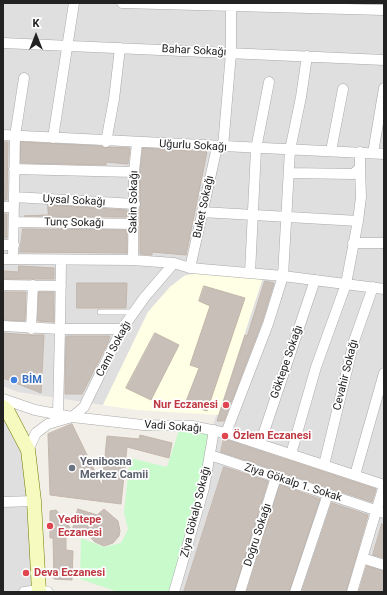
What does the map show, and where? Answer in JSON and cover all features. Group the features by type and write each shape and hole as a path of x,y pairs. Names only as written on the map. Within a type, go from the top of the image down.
{"main road":[{"path":"4,407 28,450 42,591"}],"street":[{"path":"53,138 74,3"},
{"path":"122,3 232,4 384,10"},
{"name":"Buket Sokağı","path":"190,268 202,212 220,147 231,53 232,4"},
{"name":"Bahar Sokağı","path":"3,43 384,60"},
{"path":"106,142 114,99 120,48"},
{"path":"226,433 268,324 283,276 290,150 301,97 307,56"},
{"path":"14,258 15,136 24,78"},
{"path":"250,273 256,149 270,82"},
{"path":"373,153 384,88"},
{"path":"331,151 343,89"},
{"name":"Uğurlu Sokağı","path":"3,135 106,142 384,154"},
{"name":"Sakin Sokağı","path":"133,260 135,204 134,172 137,143"},
{"path":"291,454 316,367 346,284 358,221 361,196 360,152"},
{"path":"289,173 353,174 360,168"},
{"path":"14,169 134,172"},
{"name":"Uysal Sokağı","path":"3,207 14,202 135,204"},
{"path":"202,212 358,221"},
{"name":"Tunç Sokağı","path":"14,222 134,224"},
{"path":"353,243 384,243"},
{"path":"3,245 14,245"},
{"path":"3,259 133,260 174,263 190,268 283,276 384,289"},
{"path":"58,414 61,260"},
{"name":"Cami Sokağı","path":"72,417 84,406 122,329 174,263"},
{"name":"Göktepe Sokağı","path":"260,444 315,280"},
{"path":"3,285 61,286"},
{"path":"31,329 33,286"},
{"name":"Cevahir Sokağı","path":"324,465 354,341 373,288"},
{"path":"3,326 31,329 122,329"},
{"path":"355,475 384,373"},
{"name":"Vadi Sokağı","path":"4,407 143,425 192,426 214,430 384,485"},
{"path":"28,450 36,433 48,424 72,417"},
{"name":"Ziya Gökalp Sokağı","path":"174,592 204,488 214,430"},
{"name":"Ziya Gökalp 1. Sokak","path":"210,455 380,512"},
{"name":"Doğru Sokağı","path":"240,592 276,477"},
{"path":"352,592 362,558 380,512 384,485"},
{"path":"295,592 328,494"},
{"path":"3,502 34,501"},
{"path":"362,558 384,565"},
{"path":"24,592 42,591"}],"lane":[{"path":"100,312 134,312"}],"shaded area":[{"path":"3,3 384,3 384,592 170,592 210,434 262,279 199,272 184,276 170,287 148,312 103,405 18,392 3,386"},
{"path":"199,272 263,278 218,415 136,410 103,405 148,312 170,287 184,276"},
{"path":"3,416 19,443 26,471 34,592 3,592"}],"green space":[{"path":"179,430 210,434 200,487 170,592 118,592 80,579 81,538 104,547 121,543 128,529 124,512 130,458 167,467"}],"building":[{"path":"3,142 8,142 7,200 3,200"},
{"path":"21,142 101,146 105,148 130,148 128,164 106,162 106,165 21,163"},
{"path":"143,148 207,152 186,255 152,252 152,255 140,254 140,172"},
{"path":"48,205 127,210 127,217 24,216 48,215"},
{"path":"3,214 7,214 7,238 3,238"},
{"path":"23,229 127,230 127,253 20,252"},
{"path":"19,266 54,268 54,279 3,279 3,271 18,272"},
{"path":"265,281 274,283 262,322 224,421 217,421 245,335 247,336"},
{"path":"77,283 127,283 126,308 77,308"},
{"path":"204,286 245,298 207,411 185,404 199,368 190,365 210,306 199,301"},
{"path":"3,292 26,292 25,321 3,320"},
{"path":"39,292 54,292 54,322 38,321"},
{"path":"3,333 44,335 41,393 3,378"},
{"path":"155,333 179,345 151,400 126,388"},
{"path":"110,336 108,343 82,394 65,394 66,337"},
{"path":"72,424 102,486 107,436 139,439 140,435 172,443 169,458 127,447 121,504 50,495 48,434"},
{"path":"224,439 376,489 372,502 221,452"},
{"path":"224,467 268,481 234,592 184,592"},
{"path":"280,485 320,499 289,592 247,592"},
{"path":"332,503 368,515 346,592 302,592"},
{"path":"78,509 97,515 104,509 118,521 120,531 119,536 113,543 104,546 95,542 89,536 66,529 66,550 73,551 72,580 54,579 53,538 50,538 50,511 56,510 72,530"},
{"path":"382,524 384,525 384,558 373,555"},
{"path":"367,566 384,571 384,592 359,592"}],"place":[{"name":"BİM","path":"14,380"},
{"name":"Nur Eczanesi","path":"226,405"},
{"name":"Özlem Eczanesi","path":"225,436"},
{"name":"Yenibosna Merkez Camii","path":"72,468"},
{"name":"Yeditepe Eczanesi","path":"50,526"},
{"name":"Deva Eczanesi","path":"26,573"}]}
